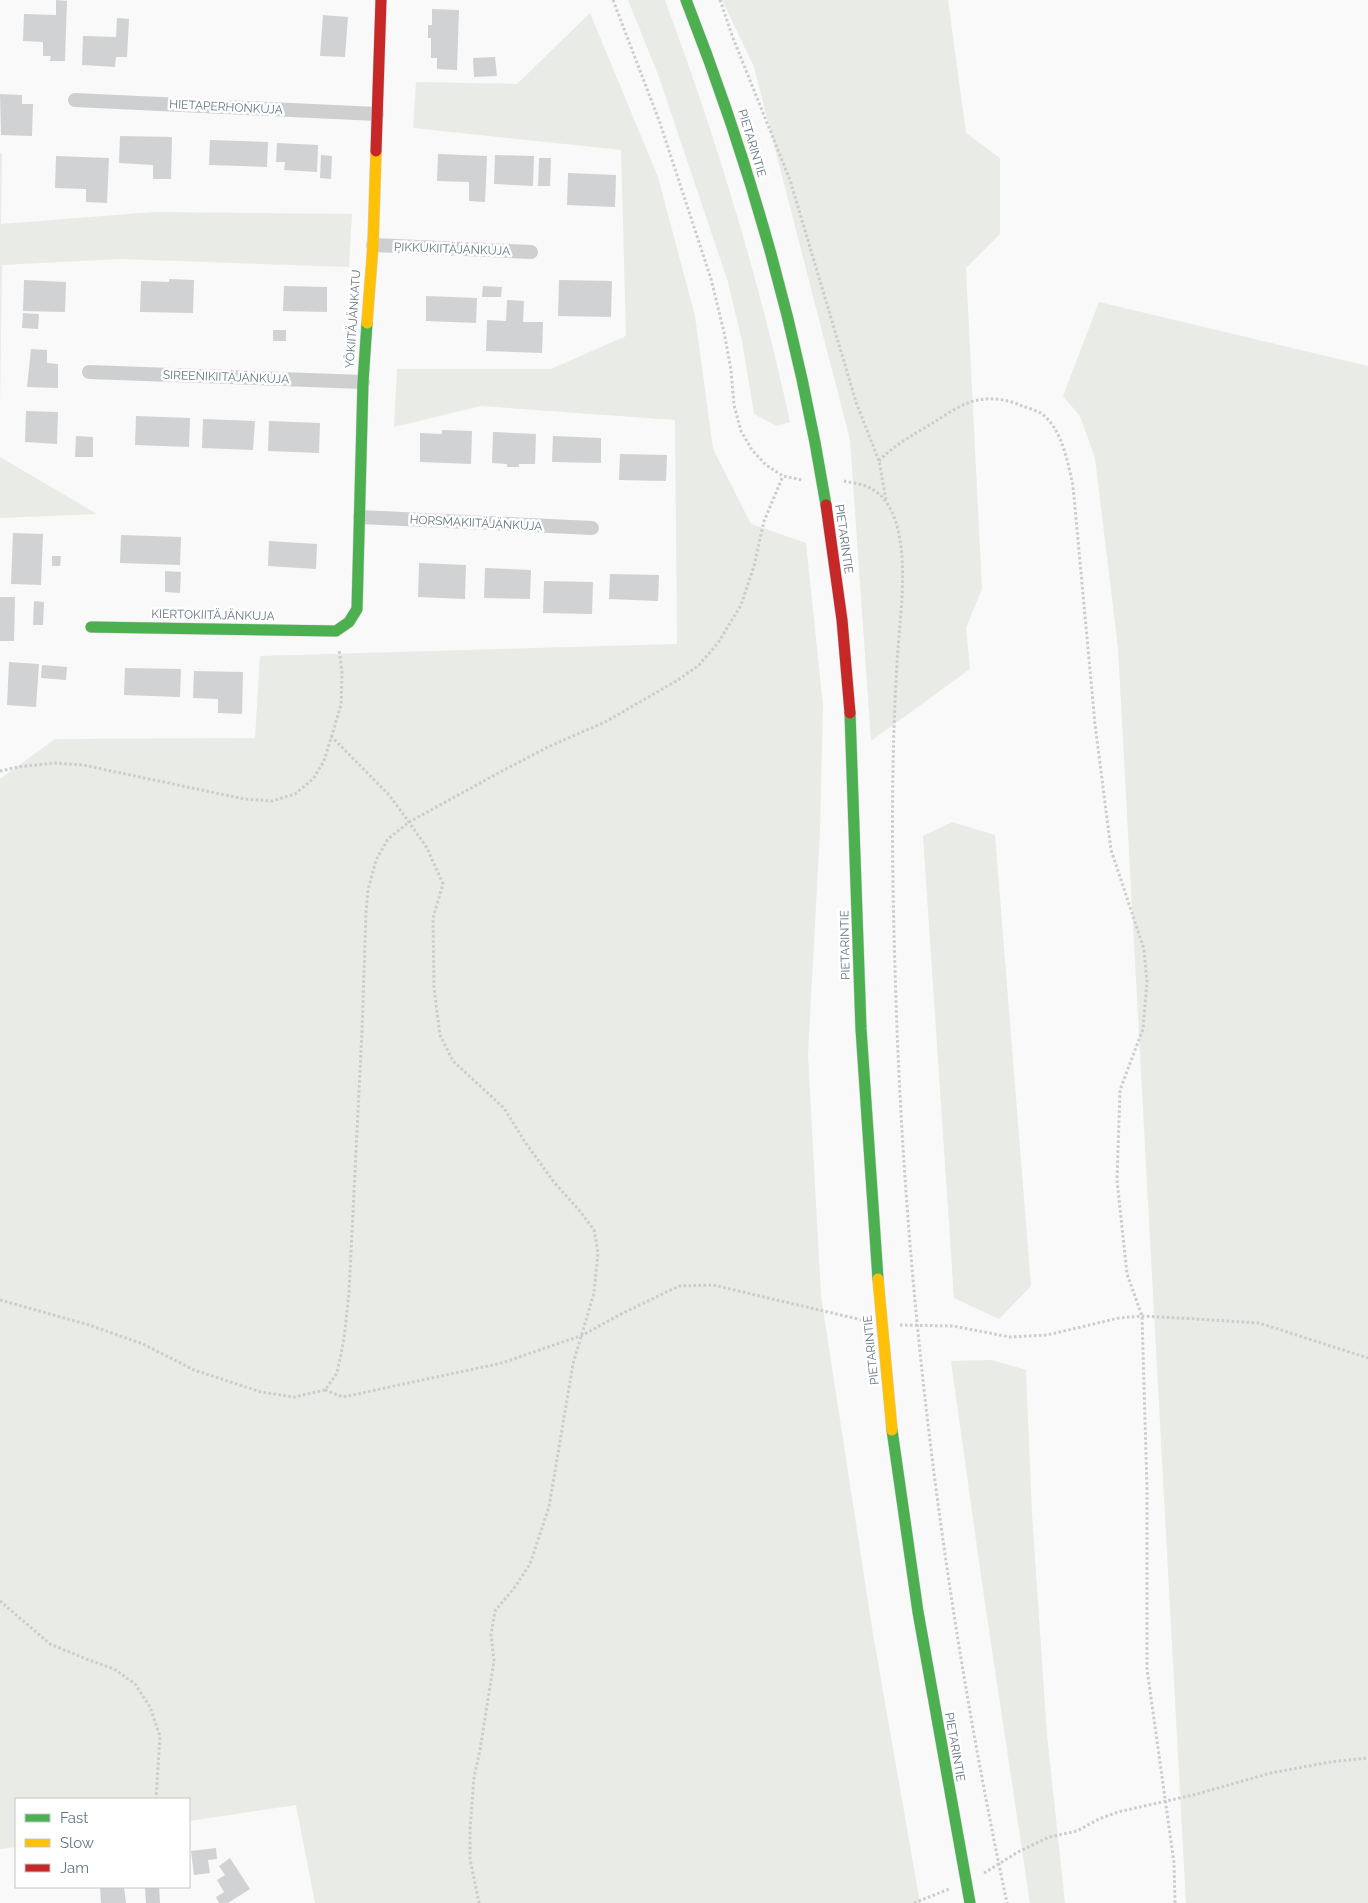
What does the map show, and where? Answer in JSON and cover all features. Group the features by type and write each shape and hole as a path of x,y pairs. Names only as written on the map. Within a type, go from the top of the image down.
{"main road":[{"name":"YÖKIITÄJÄNKATU","path":"336,631 349,622 357,609 363,382 373,245 381,0"},
{"name":"PIETARINTIE","path":"686,0 726,105 758,206 812,427 832,549 842,624 855,800 860,994 882,1325 900,1496 933,1706 970,1903"},
{"name":"KIERTOKIITÄJÄNKUJA","path":"91,627 336,631"}],"street":[{"name":"HIETAPERHONKUJA","path":"75,100 377,114"},
{"name":"PIKKUKIITÄJÄNKUJA","path":"373,245 531,252"},
{"name":"SIREENIKIITÄJÄNKUJA","path":"89,372 363,382"},
{"name":"HORSMAKIITÄJÄNKUJA","path":"360,517 592,528"},
{"path":"152,1888 153,1903"}],"path":[{"path":"613,0 660,123 711,279 724,332 731,370 734,405 741,431 752,450 766,464 783,476 806,481"},
{"path":"720,0 733,38 790,180 856,402 879,461 886,500 898,527 902,552 902,598 893,714 892,870 899,1104 916,1324 946,1558 964,1675 1007,1903"},
{"path":"879,461 888,451 948,414 978,400 985,399 1014,402 1042,414 1054,428 1067,454 1072,486 1095,724 1111,850 1144,949 1147,982 1143,1029 1120,1090 1117,1180 1128,1274 1142,1316 1147,1488 1147,1670 1174,1863 1175,1903"},
{"path":"325,1390 337,1373 344,1339 349,1292 368,890 376,860 388,839 409,822 548,747 605,722 678,680 699,665 718,643 741,605 754,566 764,521 783,476"},
{"path":"844,481 871,488 886,500"},
{"path":"0,771 54,763 83,765 244,799 272,801 295,794 313,779 324,761 341,705 342,673 336,631"},
{"path":"331,736 388,795 409,822 427,848 443,884 433,918 434,988 440,1035 453,1061 504,1108 525,1142 553,1181 594,1230 598,1253 594,1293 573,1364 549,1507 530,1564 515,1588 495,1611 491,1635 494,1661 474,1777 470,1829 470,1859 479,1903"},
{"path":"0,1300 89,1325 143,1344 194,1370 261,1392 294,1397 325,1390 343,1397 502,1363 583,1335 623,1312 679,1286 713,1285 882,1325 953,1326 1010,1337 1047,1335 1119,1318 1142,1316 1259,1323 1368,1358"},
{"path":"0,1600 50,1644 114,1669 135,1684 150,1707 160,1736 156,1798"},
{"path":"914,1903 966,1882 999,1865 1018,1852 1049,1837 1077,1831 1099,1819 1118,1812 1271,1773 1330,1762 1368,1758"}],"shaded area":[{"path":"628,0 665,0 702,104 735,209 765,315 790,422 777,426 754,414 742,341 728,282 659,77"},
{"path":"722,0 948,0 966,133 1000,158 1000,234 966,268 982,589 966,628 970,669 871,741 850,440 754,67"},
{"path":"590,13 658,177 695,316 713,449 751,524 806,543 823,706 820,831 808,1055 821,1296 873,1634 920,1903 315,1903 296,1805 190,1821 190,1798 15,1798 15,1847 0,1849 0,779 55,739 255,738 260,656 677,644 675,420 481,406 394,427 397,369 551,369 626,336 621,150 413,128 416,82 517,84"},
{"path":"0,153 2,153 1,224 154,212 352,214 349,267 120,259 2,265 0,408"},
{"path":"1099,302 1368,366 1368,1903 1186,1903 1118,648 1095,458 1080,416 1063,396"},
{"path":"0,457 97,514 0,518"},
{"path":"952,822 995,835 1031,1286 999,1319 954,1298 923,836"},
{"path":"992,1360 1026,1370 1032,1514 1047,1735 1065,1903 1030,1903 951,1361"}],"building":[{"path":"56,0 67,1 65,61 50,61 51,56 43,56 43,42 23,41 24,14 56,15"},
{"path":"432,9 459,10 457,70 437,69 437,58 431,58 431,38 428,38 428,25 432,25"},
{"path":"323,15 348,17 345,57 320,56"},
{"path":"117,18 129,19 127,57 116,57 115,67 82,65 83,36 116,37"},
{"path":"495,57 497,76 474,77 473,58"},
{"path":"0,94 22,95 22,104 33,104 32,136 1,135"},
{"path":"120,136 172,137 171,179 153,179 153,165 119,163"},
{"path":"210,140 268,142 267,167 209,165"},
{"path":"277,143 318,145 317,172 284,170 285,162 276,162"},
{"path":"438,154 487,156 485,202 469,201 469,182 437,181"},
{"path":"321,155 332,156 331,179 320,178"},
{"path":"495,155 534,156 533,186 494,184"},
{"path":"56,156 109,158 107,203 86,202 86,189 55,188"},
{"path":"539,158 551,158 550,186 538,186"},
{"path":"568,173 616,175 615,207 567,205"},
{"path":"169,279 194,280 193,313 140,312 141,281 169,282"},
{"path":"24,280 66,282 65,312 23,311"},
{"path":"559,280 612,281 611,317 558,316"},
{"path":"284,286 327,287 327,312 283,311"},
{"path":"483,286 502,287 501,297 482,297"},
{"path":"426,296 477,298 476,323 426,321"},
{"path":"507,300 524,301 523,322 543,322 542,353 486,351 487,320 506,321"},
{"path":"23,313 39,314 38,329 22,328"},
{"path":"273,330 286,330 286,341 273,341"},
{"path":"31,349 47,350 47,363 58,364 58,388 27,387"},
{"path":"26,411 58,412 57,444 25,442"},
{"path":"136,416 190,418 189,447 135,445"},
{"path":"203,419 255,421 253,450 202,448"},
{"path":"269,421 320,423 319,453 268,451"},
{"path":"442,430 472,431 471,464 420,462 420,433 442,434"},
{"path":"493,432 536,434 535,464 519,464 519,467 507,467 507,464 492,463"},
{"path":"76,436 93,437 93,457 75,457"},
{"path":"553,436 601,438 601,463 552,462"},
{"path":"620,454 667,455 666,481 619,480"},
{"path":"13,533 43,534 41,585 11,584"},
{"path":"121,535 181,537 180,565 120,563"},
{"path":"269,541 317,544 316,569 268,566"},
{"path":"52,556 61,556 60,566 52,566"},
{"path":"419,563 466,565 465,599 418,597"},
{"path":"485,568 531,570 530,599 484,598"},
{"path":"165,571 181,572 180,593 165,592"},
{"path":"610,574 659,575 658,601 609,599"},
{"path":"544,581 593,582 592,614 543,613"},
{"path":"0,597 15,597 14,641 0,641"},
{"path":"34,601 44,602 43,625 33,625"},
{"path":"9,662 39,664 36,707 7,705"},
{"path":"42,665 67,667 66,680 41,678"},
{"path":"125,668 181,669 180,697 124,695"},
{"path":"194,671 243,672 242,714 218,713 218,699 193,698"},
{"path":"216,1848 217,1859 208,1860 210,1873 194,1875 191,1851"},
{"path":"230,1858 250,1889 228,1903 219,1903 216,1897 224,1892 217,1880 225,1875 219,1866"},
{"path":"100,1888 124,1888 126,1903 101,1903"}],"traffic: fast":[{"path":"686,0 731,123 770,249 801,376 815,440 826,505"},
{"path":"91,627 336,631 349,622 357,609 363,382 367,323"},
{"path":"850,713 861,1029 878,1279"},
{"path":"892,1430 918,1612 970,1903"}],"traffic: slow":[{"path":"367,323 373,245 376,151"},
{"path":"878,1279 892,1430"}],"traffic: jam":[{"path":"376,151 381,0"},
{"path":"826,505 842,620 850,713"}]}
